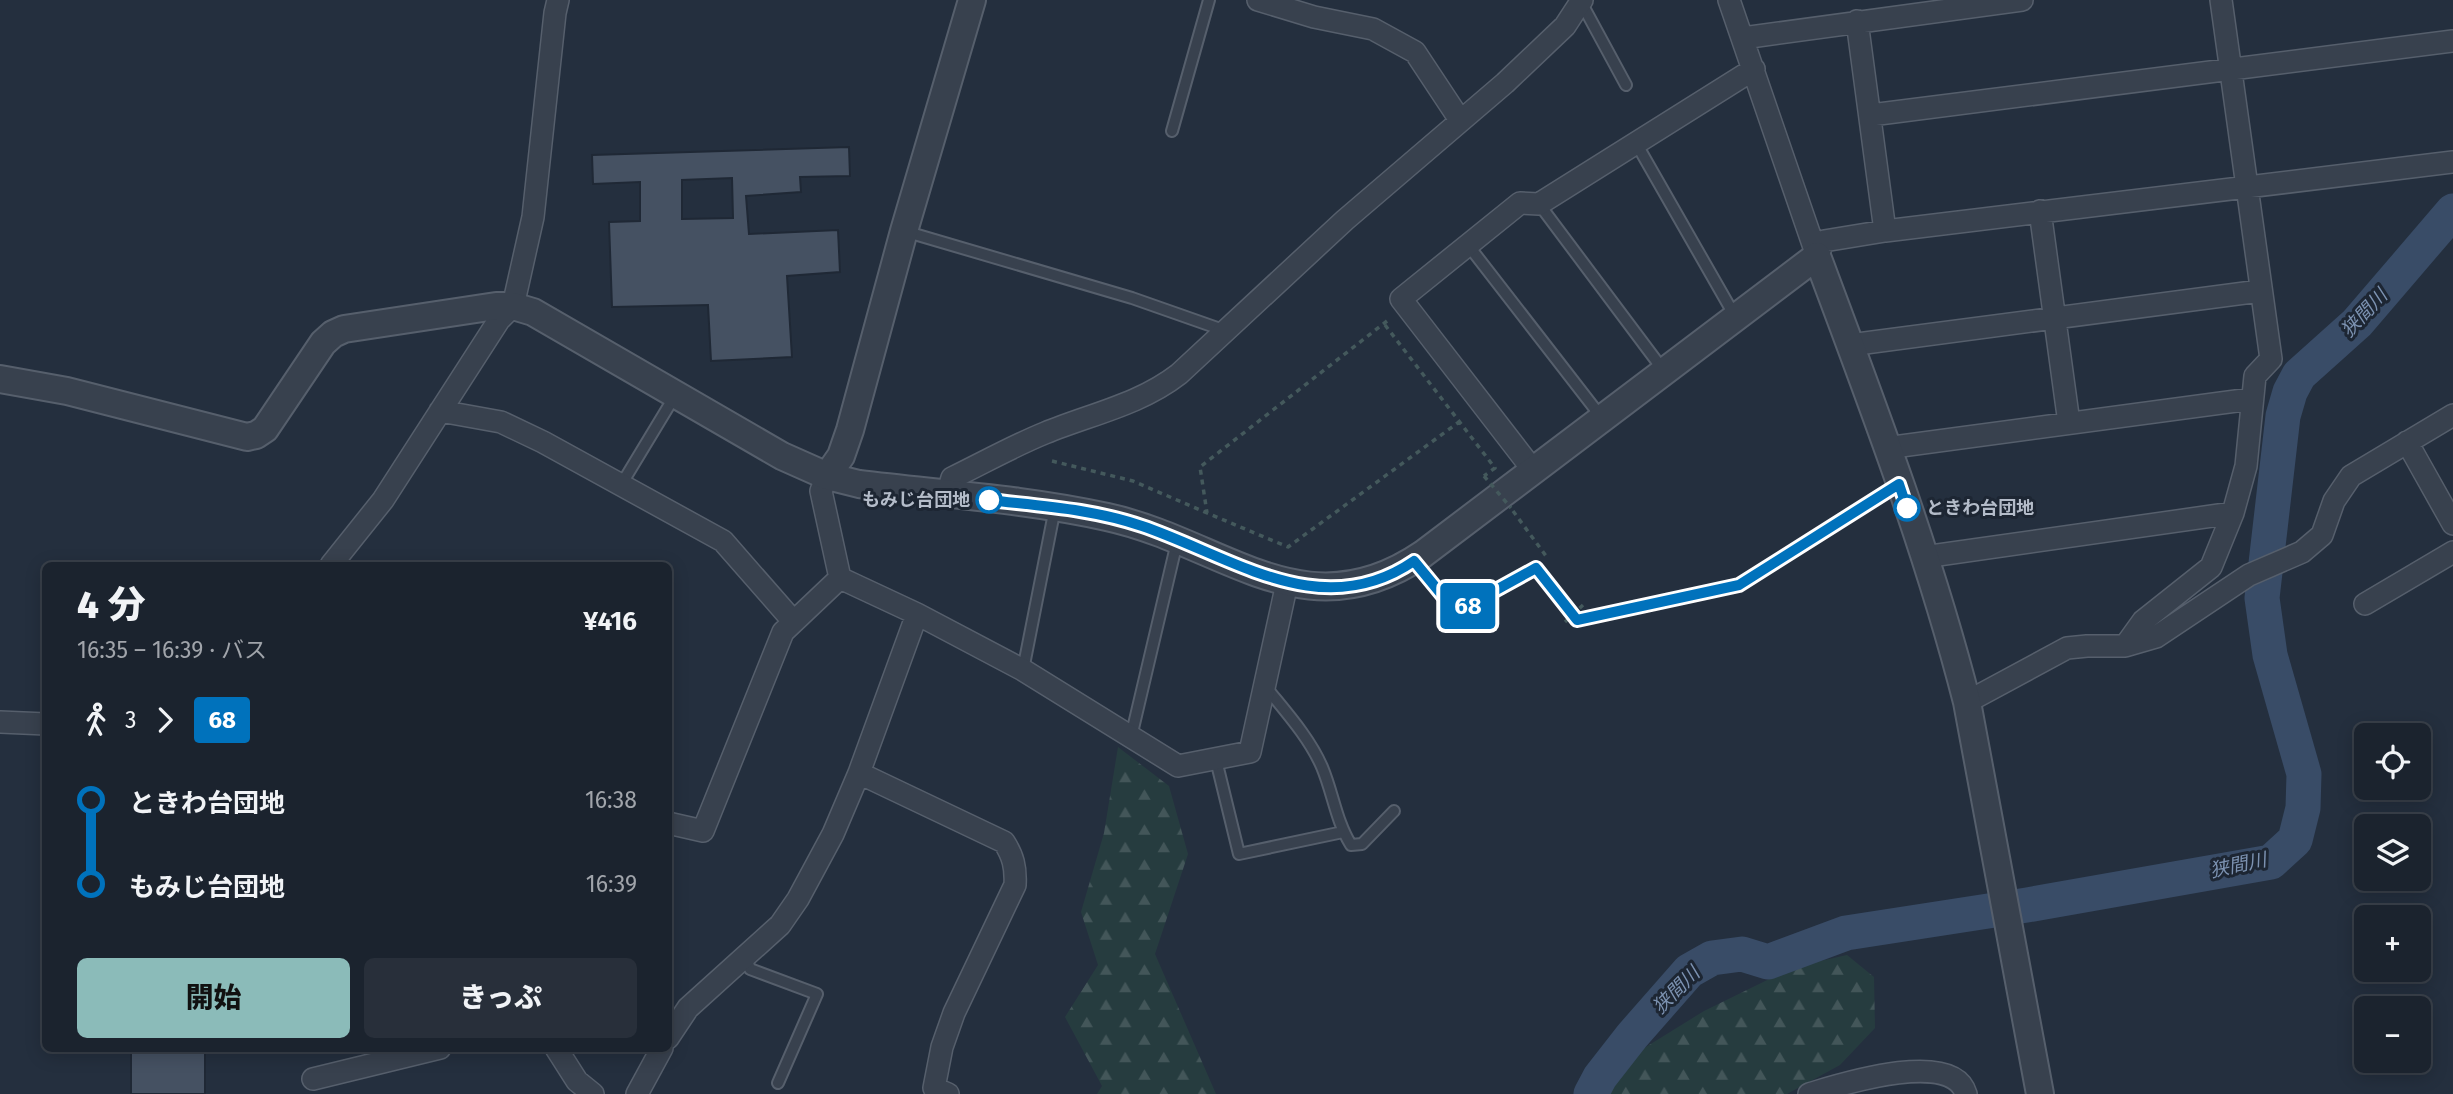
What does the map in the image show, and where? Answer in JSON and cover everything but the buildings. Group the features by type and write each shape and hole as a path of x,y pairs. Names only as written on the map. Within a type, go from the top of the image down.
{"street":[{"path":"333,562 383,500 499,320 513,306 533,218 558,0"},
{"path":"840,578 821,491 827,476 841,457 850,430 904,231 972,0"},
{"path":"1259,0 1314,17 1373,29 1415,52 1460,120"},
{"path":"1729,0 1944,615 1967,702 2040,1094"},
{"path":"1743,38 2022,0"},
{"path":"2124,646 2143,621 2211,566 2233,513 2246,466 2255,376 2271,359 2221,0"},
{"path":"947,495 952,478 1042,434 1158,390 1226,331 1345,219 1505,83 1565,26 1581,1"},
{"path":"1857,21 1885,231"},
{"path":"1871,115 2453,41"},
{"path":"1533,470 1401,299 1520,203 1539,204 1754,69"},
{"path":"0,379 67,391 247,437 256,435 270,423 323,343 333,334 344,329 496,306 513,306 533,312 782,456 827,476 859,484 1055,508 1120,520 1287,583 1306,587 1347,586 1384,576 1414,561 1817,256 1824,241 2040,211 2453,162"},
{"path":"2040,211 2069,423"},
{"path":"1850,345 2260,291"},
{"path":"1886,448 2251,399"},
{"path":"440,411 500,422 543,442 723,541 793,621"},
{"path":"1967,702 2067,649 2124,646 2156,637 2249,575 2302,552 2322,535 2334,501 2351,476 2453,415"},
{"path":"2407,442 2453,524"},
{"path":"1924,557 2233,513"},
{"path":"2365,604 2453,552"},
{"path":"840,578 917,614 1023,670 1178,766 1250,752 1287,583"},
{"path":"672,825 703,831 783,632 840,578"},
{"path":"672,1032 688,1008 780,925 798,899 833,834 859,773 917,614"},
{"path":"0,722 42,724"},
{"path":"859,773 1004,842 1014,863 1015,885 954,1013 942,1046 934,1088 948,1094"},
{"path":"313,1079 424,1052"},
{"path":"559,1052 577,1081 593,1094"},
{"path":"637,1094 660,1052"},
{"path":"1809,1094 1861,1077 1918,1072 1942,1074 1958,1082 1966,1094"}],"lane":[{"path":"1172,131 1209,0"},
{"path":"1581,1 1626,85"},
{"path":"1636,143 1736,318"},
{"path":"1539,204 1664,371"},
{"path":"904,231 1132,298 1226,331"},
{"path":"1468,245 1602,418"},
{"path":"621,485 676,394"},
{"path":"1414,561 1456,612 1536,568 1577,620 1739,585 1899,484"},
{"path":"1023,670 1055,508"},
{"path":"1131,737 1178,540"},
{"path":"1264,684 1303,734 1321,766 1343,832 1351,845 1362,844 1394,811"},
{"path":"1216,760 1239,854 1343,832"},
{"path":"746,958 750,969 817,994 778,1083"}],"path":[{"path":"1207,513 1200,467 1386,323 1495,468 1485,476 1511,508"},
{"path":"1052,461 1133,481 1289,547 1460,422"},
{"path":"1566,622 1583,606"}],"green space":[{"path":"1118,747 1169,786 1188,854 1155,954 1216,1094 1097,1094 1102,1086 1065,1017 1098,965 1081,912 1104,833"},
{"path":"1847,955 1874,977 1875,1028 1840,1065 1787,1094 1605,1094 1620,1063 1704,1011 1794,967"}],"waterway":[{"name":"狭間川","path":"1591,1094 1600,1077 1632,1036 1689,971 1712,958 1742,954 1768,962 1846,933 2027,905 2271,862 2295,840 2303,808 2304,774 2270,655 2262,598 2283,416 2290,392 2299,375 2357,323 2453,211"}],"bus line":[{"name":"68","path":"989,500 1109,517 1141,526 1271,579 1306,587 1328,588 1364,583 1414,561 1456,612 1536,568 1577,620 1739,585 1899,484 1907,508"}],"place":[{"name":"もみじ台団地","path":"989,500"},
{"name":"ときわ台団地","path":"1907,508"}]}
